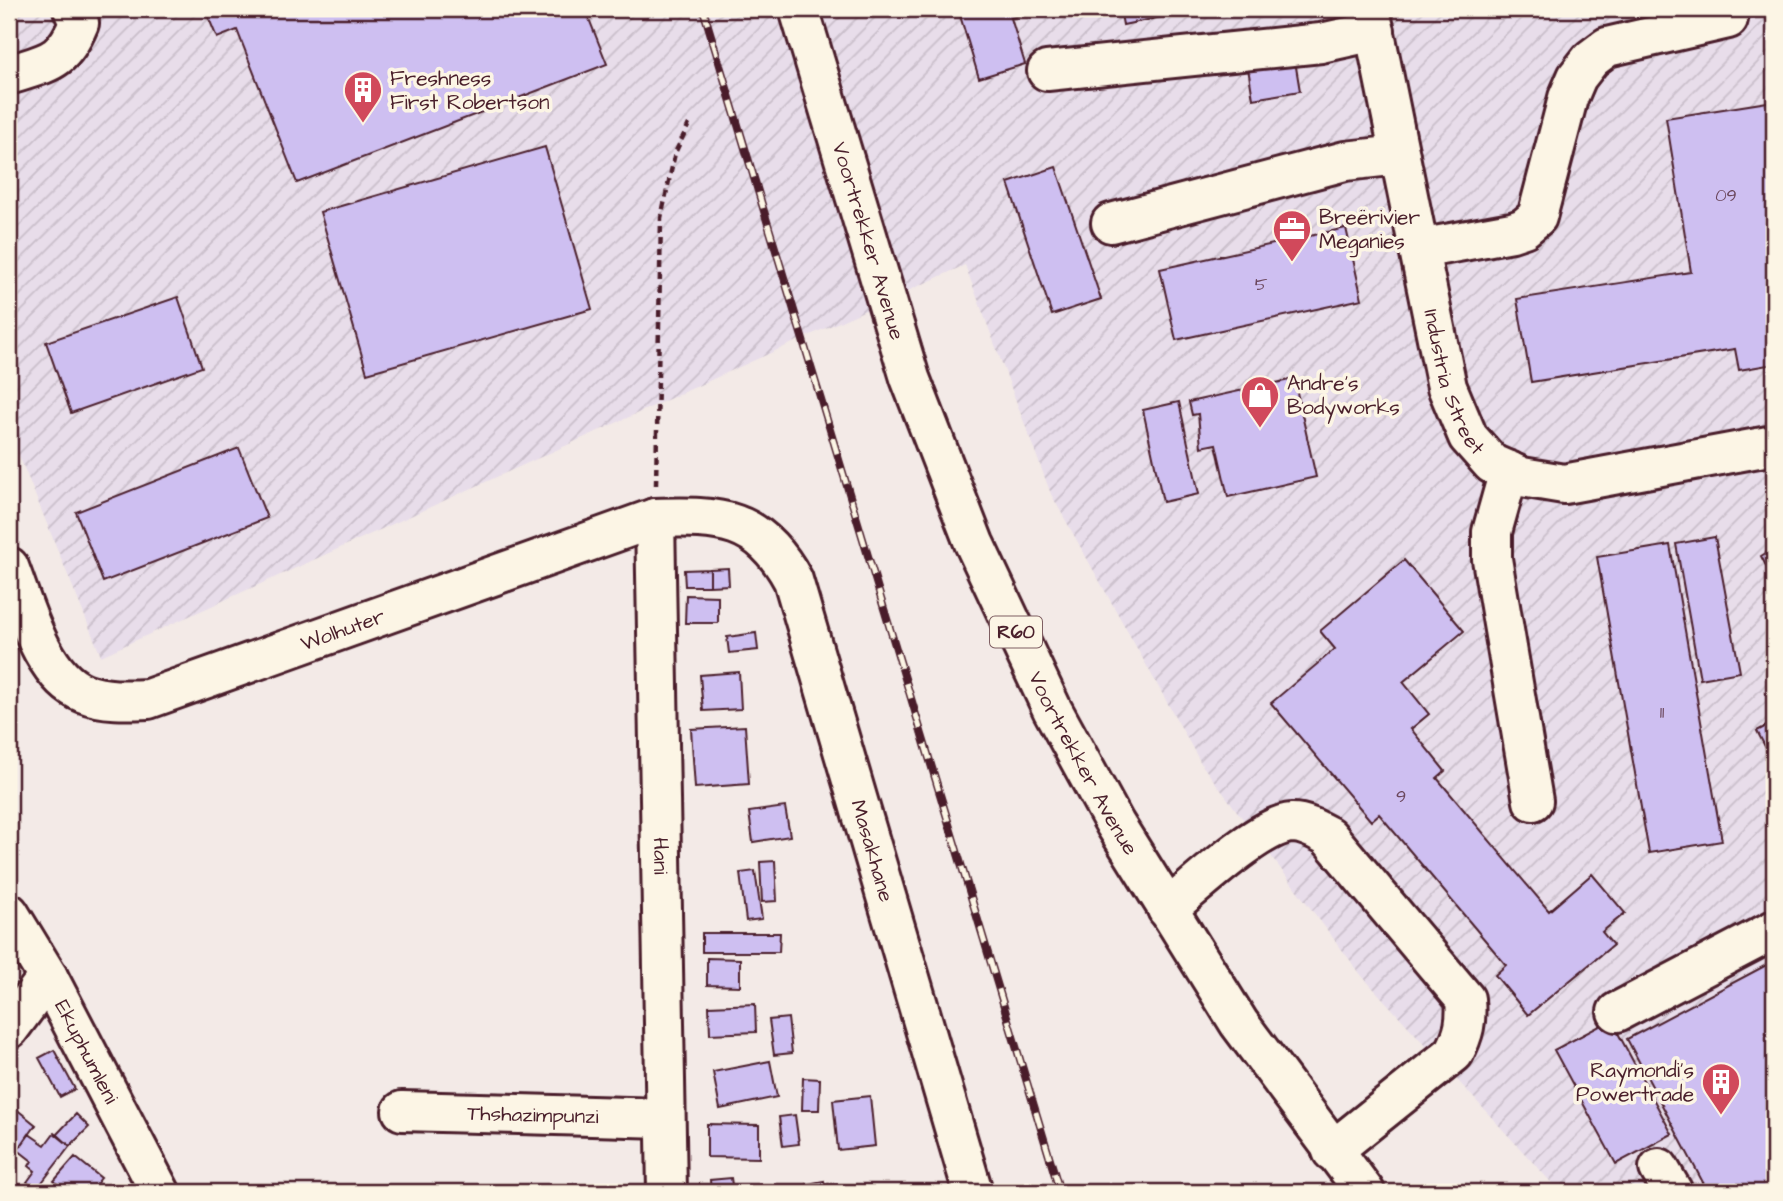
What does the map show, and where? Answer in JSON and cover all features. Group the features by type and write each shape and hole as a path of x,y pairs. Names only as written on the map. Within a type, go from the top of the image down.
{"street":[{"path":"9,75 58,58 71,42 79,23 73,9"},
{"name":"Voortrekker Avenue","path":"799,9 890,317 910,378 974,543 1085,772 1167,909 1239,1023 1365,1192"},
{"path":"1419,249 1513,232 1533,221 1552,167 1568,99 1577,77 1591,59 1607,47 1655,22 1728,19"},
{"path":"1047,72 1321,43 1373,20"},
{"name":"Industria Street","path":"1373,20 1447,387 1468,437 1492,464 1522,477 1564,484 1774,445"},
{"path":"1111,223 1345,161 1400,155"},
{"path":"1508,471 1492,532 1492,559 1533,801"},
{"name":"Wolhuter","path":"9,567 38,643 61,678 83,693 117,700 148,699 655,517 721,519 743,526"},
{"name":"Hani","path":"655,517 667,1192"},
{"name":"Masakhane","path":"743,526 782,559 793,580 973,1192"},
{"path":"1167,909 1267,831 1290,823 1305,825 1328,836 1465,999 1467,1017 1464,1035 1454,1053 1332,1151"},
{"name":"Ekuphumleni","path":"9,913 48,977 160,1192"},
{"path":"1617,1012 1774,930"},
{"path":"9,1029 48,977"},
{"name":"Thshazimpunzi","path":"402,1111 665,1118"}],"path":[{"path":"655,517 661,218 675,153 689,124"}],"shaded area":[{"path":"9,9 1774,9 1774,1192 1560,1192 1362,976 1202,765 1051,494 965,265 101,656 9,431"}],"building":[{"name":"Freshness First Robertson","path":"205,9 585,9 607,64 297,183 237,30 217,38"},
{"path":"958,9 1044,9 1011,18 1025,64 979,78"},
{"path":"1120,9 1200,9 1123,25"},
{"path":"1295,61 1300,91 1253,99 1248,68"},
{"path":"1774,101 1774,364 1739,370 1735,349 1531,382 1517,299 1691,272 1666,118"},
{"path":"545,147 592,309 367,373 320,212"},
{"path":"1056,167 1101,299 1052,315 1008,183"},
{"path":"1346,228 1362,299 1176,340 1160,269"},
{"path":"178,297 202,367 71,413 46,342"},
{"path":"1294,379 1316,477 1228,497 1216,444 1201,447 1198,414 1192,415 1189,402"},
{"path":"1179,402 1199,494 1163,502 1143,410"},
{"path":"239,448 267,518 103,582 76,512"},
{"path":"1715,537 1740,672 1700,679 1676,544"},
{"path":"1670,545 1722,841 1649,853 1597,557"},
{"path":"1774,548 1774,581 1761,556"},
{"path":"1404,560 1464,631 1403,682 1429,714 1411,729 1445,771 1437,778 1549,911 1592,874 1625,913 1602,932 1613,945 1528,1015 1495,975 1506,965 1379,814 1371,821 1271,703 1335,649 1320,631"},
{"path":"728,568 729,585 710,586 710,569"},
{"path":"710,569 710,586 685,586 684,570"},
{"path":"686,595 718,596 718,623 685,623"},
{"path":"756,633 758,650 729,653 727,637"},
{"path":"739,672 741,709 703,711 700,675"},
{"path":"1774,722 1774,764 1757,731"},
{"path":"745,726 749,784 695,788 691,729"},
{"path":"785,807 790,836 753,842 749,812"},
{"path":"775,861 777,901 762,902 760,862"},
{"path":"755,871 762,919 746,921 740,873"},
{"path":"702,933 780,933 779,952 702,952"},
{"path":"707,958 740,959 740,986 707,985"},
{"name":"Raymondi's Powertrade","path":"1774,961 1774,1192 1708,1192 1627,1039"},
{"path":"755,1004 756,1032 710,1034 709,1006"},
{"path":"788,1018 792,1053 774,1055 769,1020"},
{"path":"1611,1020 1672,1134 1616,1164 1554,1050"},
{"path":"54,1050 75,1089 60,1097 39,1058"},
{"path":"770,1061 777,1097 720,1109 713,1072"},
{"path":"803,1078 820,1079 819,1110 802,1110"},
{"path":"870,1096 875,1146 838,1150 833,1100"},
{"path":"10,1104 36,1125 18,1150 9,1143"},
{"path":"76,1114 89,1127 70,1146 57,1134"},
{"path":"795,1115 799,1144 783,1146 779,1117"},
{"path":"707,1124 759,1125 759,1158 707,1157"},
{"path":"54,1133 70,1146 36,1190 27,1182 35,1171 29,1166 32,1161 18,1150 29,1134 45,1145"},
{"path":"75,1157 101,1178 90,1192 67,1192 54,1181"},
{"path":"731,1178 733,1192 711,1192 710,1180"},
{"path":"824,1181 826,1192 808,1192 807,1184"}],"railway":[{"path":"703,9 1060,1192"}],"place":[{"name":"Freshness First Robertson","path":"363,124"},
{"name":"Breërivier Meganies","path":"1292,263"},
{"name":"Andre's Bodyworks","path":"1260,429"},
{"name":"Raymondi's Powertrade","path":"1721,1116"}]}
